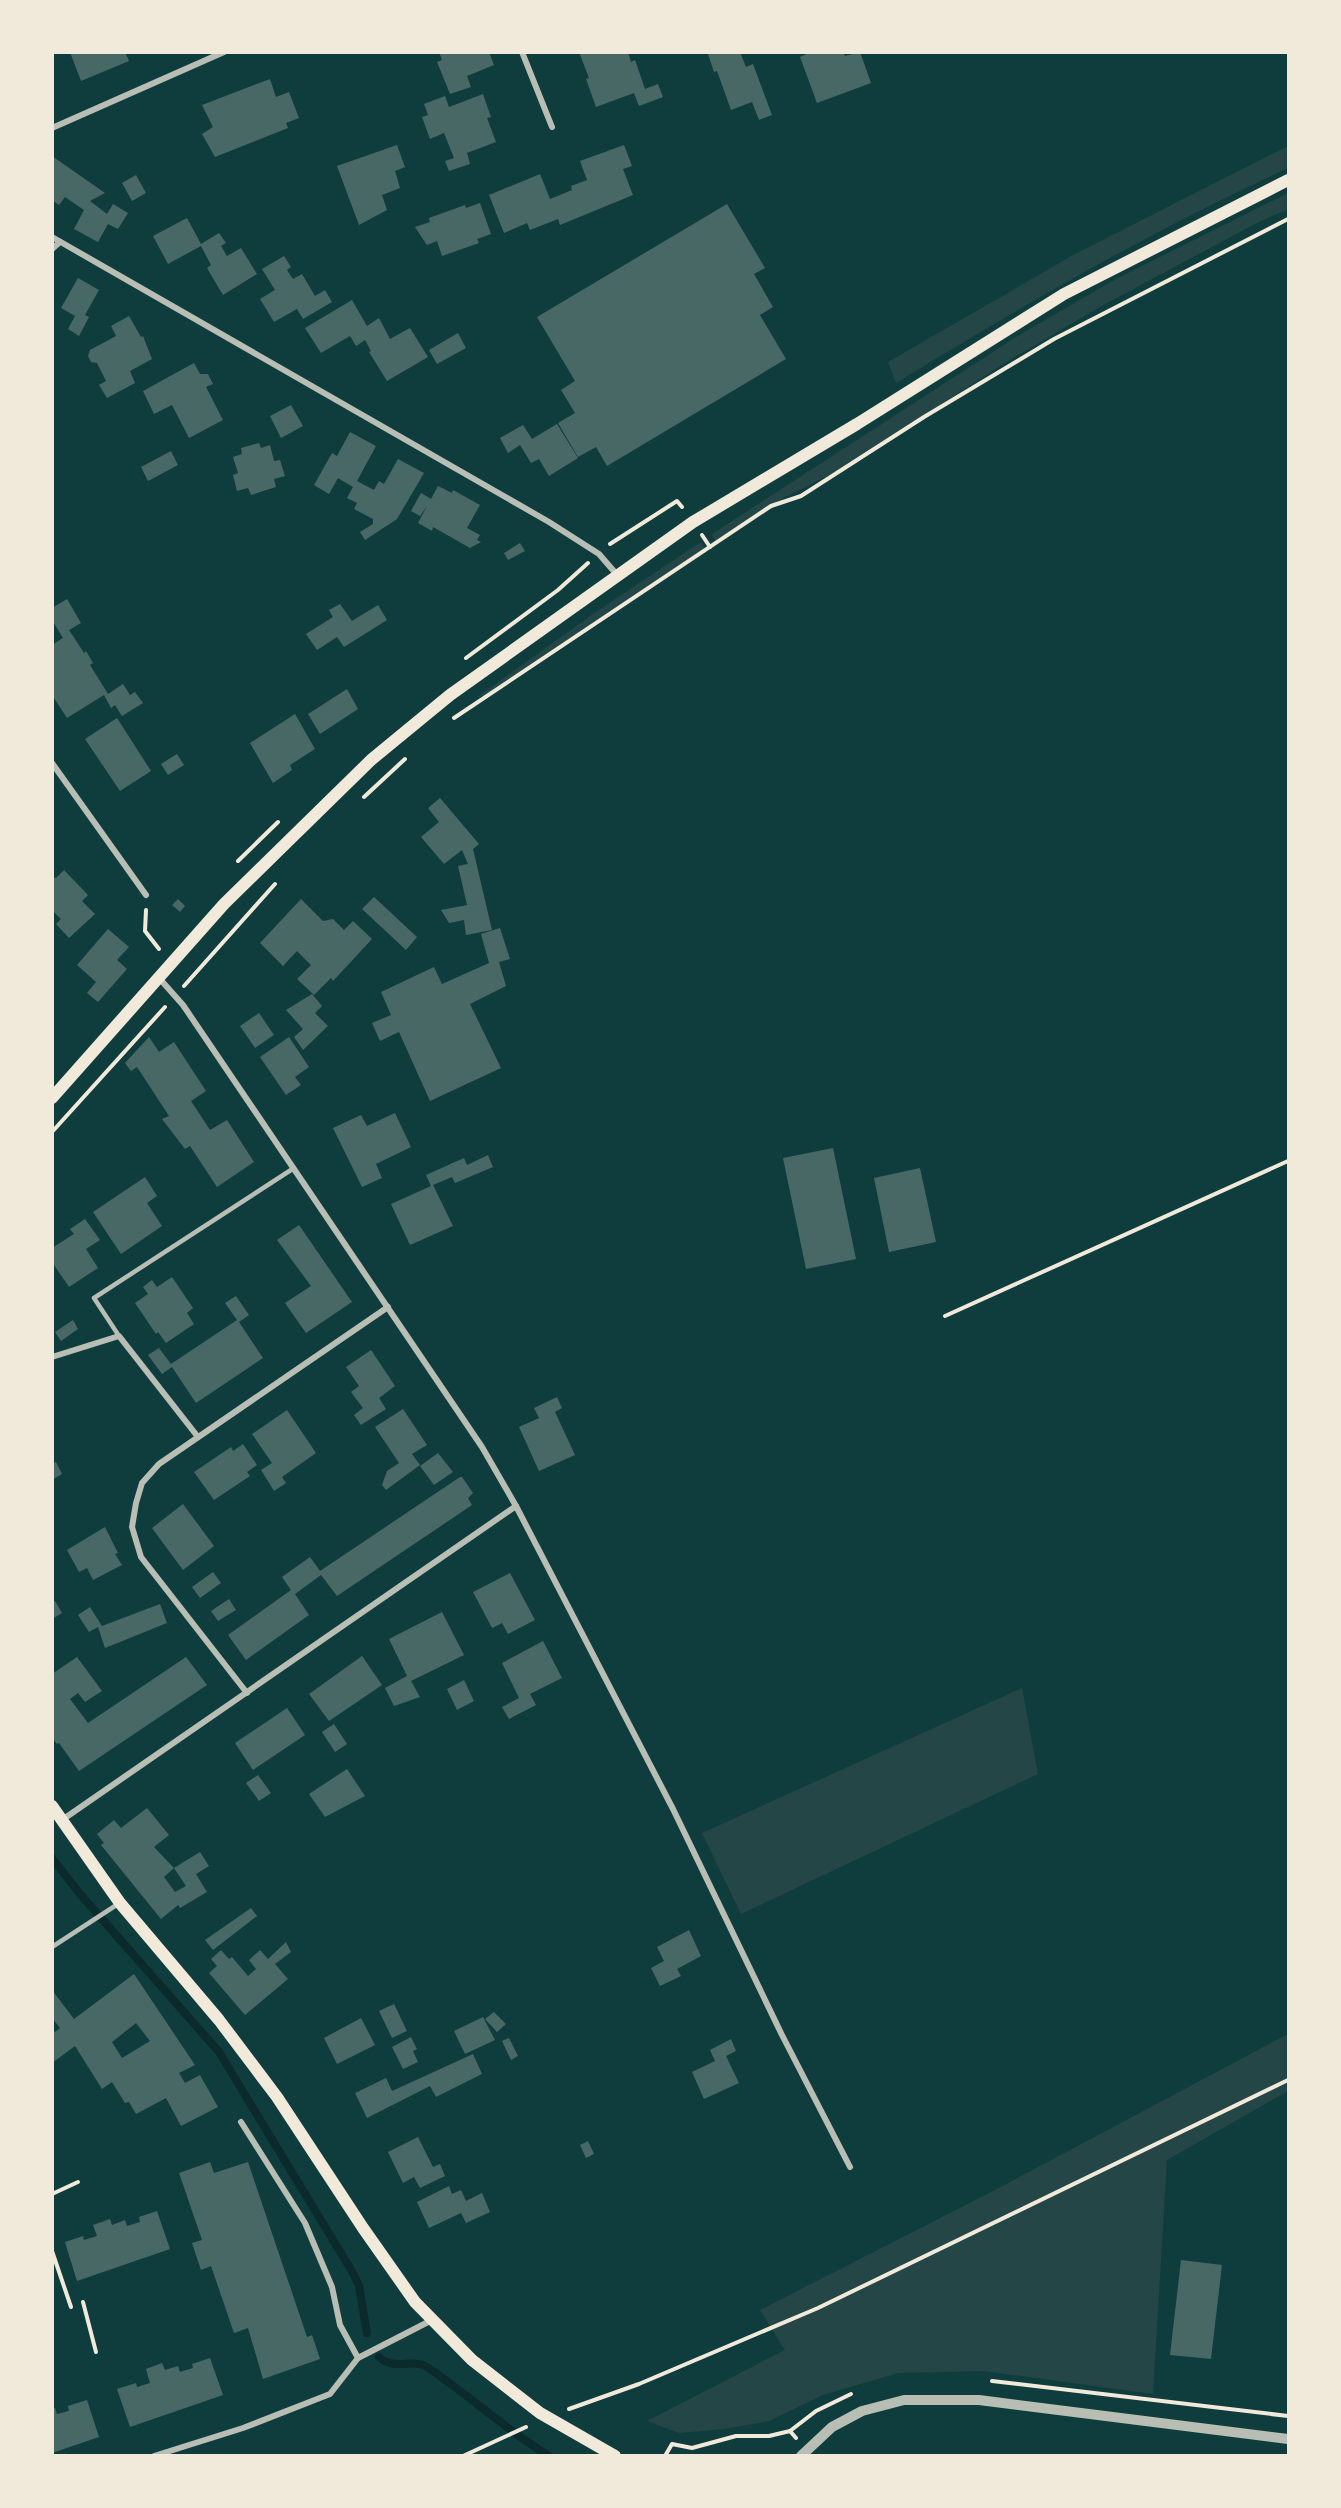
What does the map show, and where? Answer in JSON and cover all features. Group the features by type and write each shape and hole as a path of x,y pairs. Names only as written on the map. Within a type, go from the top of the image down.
{"main road":[{"path":"52,1098 224,904 371,760 450,694 693,522 857,424 1064,294 1288,180"},
{"path":"52,1806 120,1903 232,2037 277,2097 415,2302 471,2360 540,2413 615,2456"}],"street":[{"path":"52,128 209,56 224,52"},
{"path":"522,52 552,127"},
{"path":"52,237 549,522 599,554 618,576"},
{"path":"52,249 60,242"},
{"path":"52,763 146,895"},
{"path":"159,978 176,995 482,1447 516,1506 673,1809 782,2035 850,2167"},
{"path":"247,1693 141,1557 132,1527 135,1503 142,1483 159,1464 388,1307"},
{"path":"52,1357 119,1336 198,1437"},
{"path":"62,1820 516,1506"},
{"path":"241,2122 305,2223 332,2287 340,2325 358,2358"},
{"path":"154,2456 243,2428 330,2394 358,2358 432,2320"},
{"path":"803,2453 832,2427 862,2411 904,2400 979,2400 1288,2439"}],"lane":[{"path":"119,1336 94,1298 294,1168"},
{"path":"52,1947 120,1903"}],"path":[{"path":"447,722 470,709 771,506 801,496 924,417 1054,339 1288,219"},
{"path":"356,803 409,756"},
{"path":"52,1132 281,876"},
{"path":"146,895 145,931 159,950 159,978"},
{"path":"945,1316 1288,1161"},
{"path":"582,2404 639,2384 818,2308 1288,2080"},
{"path":"52,2194 78,2182"},
{"path":"52,2250 71,2307"},
{"path":"83,2302 96,2352"},
{"path":"665,2456 672,2444 692,2448 736,2436 769,2436 790,2431 803,2453"},
{"path":"463,2456 502,2437"}],"shaded area":[{"path":"1288,146 1288,168 1138,243 992,325 896,383 888,362 1075,254"},
{"path":"1288,193 1288,209 1253,225 1096,309 1005,363 837,471 787,496 715,541 712,534 1016,337 1116,279"},
{"path":"701,542 705,549 494,692 476,698 593,614"},
{"path":"1022,1688 1038,1774 741,1914 702,1833"},
{"path":"1288,2034 1288,2091 1167,2160 1153,2394 984,2371 898,2373 823,2395 769,2421 724,2429 679,2433 647,2421 785,2350 760,2310 993,2191"}],"building":[{"path":"70,52 125,52 129,61 81,81"},
{"path":"439,52 489,52 494,65 467,76 471,87 450,94 437,62 442,60"},
{"path":"579,52 628,52 631,62 635,60 645,89 658,84 663,97 639,106 634,93 596,107 586,79 589,78"},
{"path":"740,52 746,67 753,64 772,115 759,120 752,102 731,110 717,71 714,72 708,54"},
{"path":"811,52 843,52 845,56 860,52 871,83 817,103 800,57"},
{"path":"270,79 276,97 289,92 299,118 286,123 288,128 215,157 202,134 213,127 202,105"},
{"path":"483,94 491,117 487,118 496,142 467,153 470,164 449,171 445,161 454,158 444,133 430,139 422,117 428,115 424,104 445,96 449,107"},
{"path":"397,145 405,167 395,171 400,188 382,195 387,210 359,225 337,166"},
{"path":"624,145 632,166 623,169 633,195 560,225 558,219 530,230 527,223 504,233 489,195 540,174 550,199 572,190 571,186 587,180 580,161"},
{"path":"52,156 105,193 90,201 107,214 113,204 128,213 118,229 108,224 98,242 74,229 84,210 65,197 59,205 52,200"},
{"path":"136,175 146,193 132,201 122,183"},
{"path":"480,203 491,234 477,239 479,243 442,256 437,241 427,245 415,227 430,222 429,218 465,205 466,208"},
{"path":"727,204 765,268 754,274 773,307 760,315 786,359 607,466 596,447 578,457 558,423 575,413 561,390 575,381 537,317"},
{"path":"187,218 201,244 219,233 226,243 221,246 227,256 241,248 257,274 223,295 207,268 211,265 201,246 168,264 153,236"},
{"path":"284,256 291,267 287,270 293,279 302,274 315,296 325,290 332,302 303,319 297,309 274,322 260,299 275,290 262,269"},
{"path":"78,278 99,290 85,315 89,317 79,336 68,329 75,316 61,308"},
{"path":"352,300 367,326 379,318 390,339 410,328 428,357 387,381 369,352 371,351 365,340 356,346 350,336 321,353 305,328"},
{"path":"129,316 141,337 143,336 152,359 130,371 135,383 107,398 99,385 106,381 97,363 91,362 88,356 90,350 116,336 111,326"},
{"path":"458,333 466,348 437,364 429,350"},
{"path":"194,363 200,374 208,374 213,384 206,387 223,420 189,438 172,405 154,414 143,391"},
{"path":"291,405 303,426 281,438 270,416"},
{"path":"557,424 578,458 549,476 539,459 531,463 520,445 508,453 500,438 523,425 532,439"},
{"path":"350,432 376,446 357,481 374,490 379,481 384,484 398,459 424,473 397,519 365,540 360,532 373,524 373,519 354,509 357,503 347,498 353,487 338,478 329,494 314,485 332,453 337,456"},
{"path":"259,443 261,448 270,445 274,461 280,460 285,476 274,479 276,487 251,495 248,488 237,491 233,475 238,473 233,457 242,454 241,448"},
{"path":"171,451 178,465 148,481 141,467"},
{"path":"438,486 452,493 453,490 480,505 467,528 480,535 477,540 481,542 470,548 433,527 432,531 418,523 427,506 420,516 411,511 421,493 431,499"},
{"path":"520,543 525,551 508,560 504,553"},
{"path":"67,599 81,623 69,630 84,653 86,651 93,663 90,665 108,694 123,684 130,695 135,692 143,703 122,716 115,705 111,708 104,695 67,718 52,695 52,645 63,638 52,620 52,608"},
{"path":"340,604 352,621 378,605 387,620 344,647 337,637 317,650 306,634 333,617 329,610"},
{"path":"347,689 358,709 320,734 308,714"},
{"path":"295,714 315,749 290,765 292,770 273,783 250,743"},
{"path":"117,718 151,771 120,791 85,739"},
{"path":"177,754 184,765 168,775 161,764"},
{"path":"440,798 479,844 473,849 492,930 466,935 464,920 449,923 441,910 467,905 458,866 468,864 462,850 444,864 421,837 439,822 428,808"},
{"path":"64,870 88,895 82,901 95,914 69,938 56,924 61,919 52,910 52,877 56,878"},
{"path":"374,897 417,937 406,950 362,909"},
{"path":"178,899 185,906 180,912 172,905"},
{"path":"301,899 323,921 333,919 344,930 353,921 372,939 333,981 331,978 314,995 297,979 311,965 297,951 283,966 260,943"},
{"path":"500,928 510,959 499,962 506,986 470,1004 501,1068 430,1101 399,1032 380,1041 372,1023 391,1015 381,992 434,967 442,984 489,963 481,934"},
{"path":"108,929 129,947 117,960 127,969 98,1002 87,993 96,982 77,965"},
{"path":"312,994 322,1006 315,1013 328,1026 303,1050 294,1037 303,1029 286,1010"},
{"path":"259,1013 274,1035 255,1048 240,1026"},
{"path":"149,1037 159,1052 174,1042 206,1091 191,1101 210,1130 227,1120 254,1162 217,1187 190,1146 185,1149 162,1119 169,1116 137,1067 131,1071 125,1063"},
{"path":"289,1037 309,1067 295,1077 301,1085 286,1095 260,1057"},
{"path":"395,1113 411,1147 376,1164 382,1178 362,1187 333,1128 361,1115 367,1126"},
{"path":"833,1148 856,1259 806,1269 783,1158"},
{"path":"488,1155 493,1167 455,1183 452,1177 433,1185 453,1226 410,1245 391,1204 431,1186 426,1175 464,1158 467,1165"},
{"path":"920,1168 936,1242 889,1252 874,1178"},
{"path":"145,1177 157,1196 147,1203 162,1226 121,1254 93,1212"},
{"path":"85,1219 100,1240 86,1249 98,1268 69,1287 52,1262 52,1248 74,1234 70,1229"},
{"path":"299,1225 352,1302 306,1333 285,1303 311,1286 277,1240"},
{"path":"172,1277 193,1308 187,1313 194,1324 166,1343 158,1332 156,1334 135,1303 148,1294 143,1287 152,1280 157,1287"},
{"path":"236,1296 249,1315 239,1322 263,1358 196,1403 172,1367 162,1374 148,1355 159,1348 171,1364 237,1320 225,1303"},
{"path":"73,1320 78,1329 61,1341 55,1332"},
{"path":"371,1350 395,1386 379,1398 386,1409 361,1425 354,1415 363,1408 351,1392 359,1386 346,1367"},
{"path":"557,1397 562,1408 555,1412 575,1455 539,1471 519,1427 539,1418 534,1408"},
{"path":"403,1409 427,1445 412,1454 420,1465 386,1490 382,1485 387,1471 399,1463 375,1427"},
{"path":"287,1410 316,1453 282,1477 286,1483 274,1491 261,1470 272,1463 252,1434"},
{"path":"243,1444 257,1465 247,1472 250,1476 214,1500 194,1472 231,1447 233,1451"},
{"path":"438,1453 453,1472 434,1485 420,1466"},
{"path":"56,1462 62,1474 52,1480 52,1464"},
{"path":"460,1477 473,1493 468,1498 472,1505 337,1596 321,1575 295,1594 309,1615 246,1660 228,1635 291,1590 282,1577 310,1557 320,1571"},
{"path":"183,1504 214,1546 183,1570 152,1528"},
{"path":"105,1527 118,1553 115,1554 122,1565 93,1580 87,1568 79,1572 67,1550"},
{"path":"213,1572 221,1583 200,1598 192,1587"},
{"path":"510,1573 535,1620 508,1634 502,1623 492,1628 473,1592"},
{"path":"229,1599 236,1610 218,1621 211,1611"},
{"path":"55,1601 62,1613 52,1619 52,1603"},
{"path":"160,1604 167,1623 105,1648 98,1627 89,1632 78,1615 90,1607 102,1626"},
{"path":"442,1612 464,1655 411,1681 420,1697 394,1706 385,1688 407,1676 389,1639"},
{"path":"543,1641 562,1678 530,1694 536,1705 509,1719 502,1707 519,1698 502,1663"},
{"path":"362,1656 382,1685 329,1721 309,1694"},
{"path":"77,1657 102,1691 85,1702 78,1693 70,1699 88,1723 186,1657 207,1685 79,1771 59,1743 57,1744 52,1738 52,1674"},
{"path":"464,1680 474,1701 457,1710 447,1689"},
{"path":"287,1708 305,1735 253,1770 235,1743"},
{"path":"334,1724 347,1744 335,1752 322,1732"},
{"path":"347,1769 365,1796 325,1817 309,1794"},
{"path":"258,1775 271,1793 259,1801 246,1783"},
{"path":"147,1808 169,1835 154,1847 174,1868 200,1852 209,1866 196,1874 207,1892 180,1908 178,1905 161,1919 101,1845 104,1843 97,1834 114,1820 121,1828","holes":["174,1868 186,1886 175,1892 164,1877"]},
{"path":"251,1908 257,1916 213,1950 205,1940"},
{"path":"689,1930 701,1956 677,1969 681,1976 660,1986 651,1968 664,1961 657,1947"},
{"path":"286,1942 291,1952 275,1964 288,1979 245,2015 209,1973 217,1966 211,1959 221,1950 229,1959 232,1957 248,1976 256,1969 249,1960 260,1950 268,1959"},
{"path":"134,1974 195,2065 179,2073 185,2083 200,2075 218,2107 181,2126 166,2098 136,2114 129,2102 125,2103 112,2082 102,2089 75,2046 52,2063 52,2029 55,2032 60,2028 52,2018 52,1990 74,2019","holes":["136,2023 150,2041 122,2058 112,2042"]},
{"path":"394,2004 407,2031 392,2038 379,2011"},
{"path":"494,2012 506,2024 497,2032 485,2019"},
{"path":"483,2017 495,2040 465,2054 454,2031"},
{"path":"361,2018 375,2045 337,2064 324,2038"},
{"path":"411,2037 417,2049 413,2051 418,2062 403,2069 392,2047"},
{"path":"509,2038 518,2056 511,2060 502,2041"},
{"path":"731,2039 736,2051 726,2056 739,2083 704,2099 692,2072 715,2061 710,2050"},
{"path":"473,2054 482,2074 436,2097 430,2086 367,2118 355,2093 386,2078 392,2091"},
{"path":"418,2137 433,2167 440,2164 445,2176 420,2188 414,2177 403,2183 388,2152"},
{"path":"588,2141 594,2154 586,2158 580,2145"},
{"path":"210,2162 214,2173 248,2162 307,2337 312,2335 320,2359 263,2379 248,2328 234,2333 211,2266 201,2270 192,2243 202,2240 179,2173"},
{"path":"449,2186 452,2194 461,2190 466,2201 482,2193 490,2212 466,2223 461,2213 429,2228 417,2202"},
{"path":"157,2211 170,2249 77,2281 65,2242 83,2236 84,2240 97,2236 93,2225 110,2219 112,2225 125,2220 127,2226 140,2222 139,2217"},
{"path":"1181,2260 1222,2265 1211,2359 1170,2355"},
{"path":"210,2358 223,2395 130,2427 117,2389 136,2383 137,2387 150,2383 146,2369 162,2363 165,2370 178,2366 180,2372 193,2368 192,2364"},
{"path":"87,2400 99,2437 52,2453 52,2409 55,2408 57,2414 69,2411 68,2406"}],"waterway":[{"path":"52,1858 80,1894 219,2052 353,2273 359,2286 367,2333"},
{"path":"379,2357 390,2363 416,2364 427,2367 549,2456"}]}
